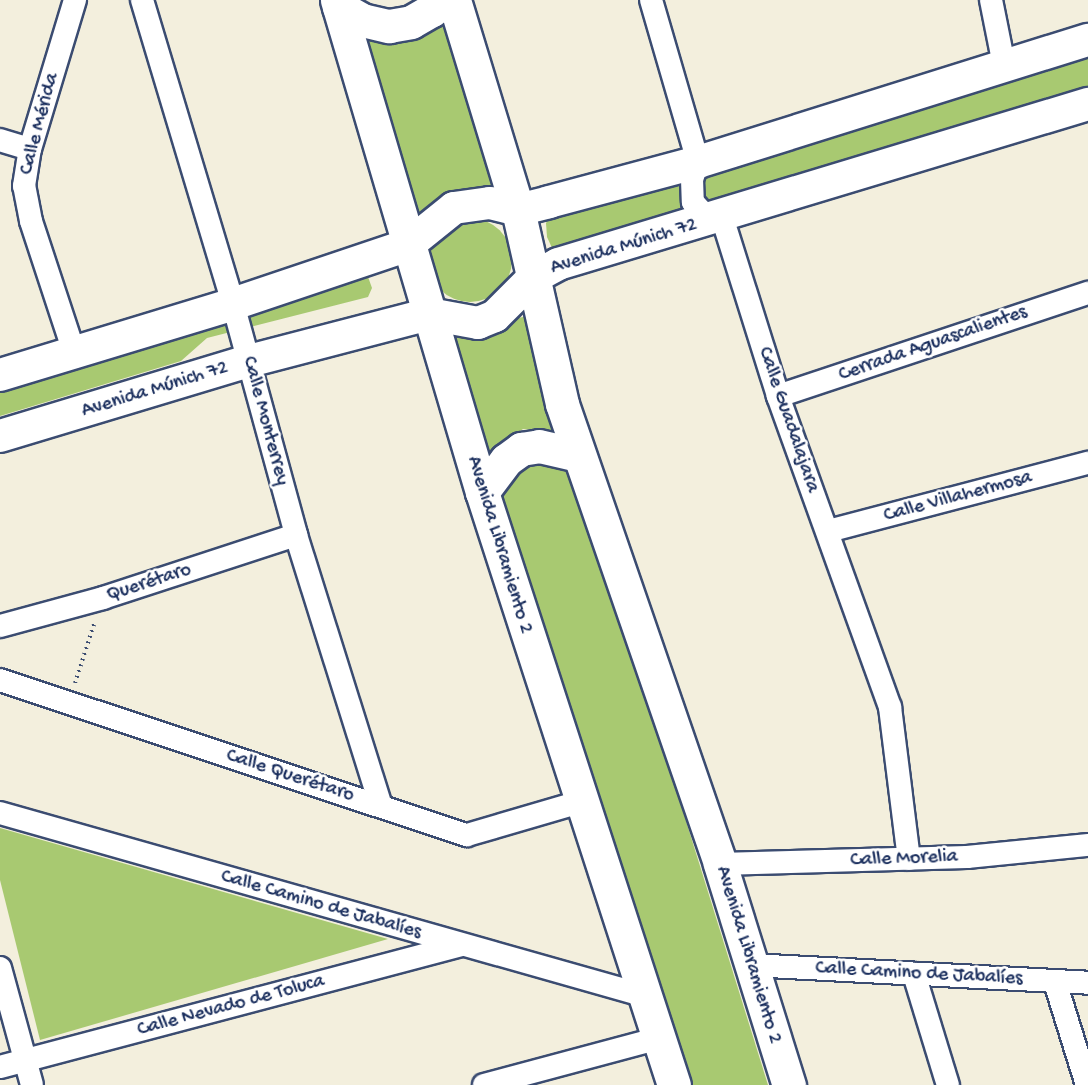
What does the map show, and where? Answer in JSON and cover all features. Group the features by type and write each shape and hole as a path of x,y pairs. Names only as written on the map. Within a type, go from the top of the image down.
{"main road":[{"path":"338,3 362,20 389,26 411,22 432,10 439,0"},
{"name":"Avenida Libramiento 2","path":"454,0 518,210 562,404 720,864 789,1085"},
{"name":"Avenida Libramiento 2","path":"338,3 482,492 642,996 660,1038 674,1085"},
{"path":"0,375 233,304 408,245 454,208 490,203 518,210 698,162 1088,39"},
{"name":"Avenida Múnich 72","path":"0,436 249,361 429,314 478,323 495,316 534,276 558,264 722,217 1088,104"},
{"path":"482,492 507,460 521,449 539,446 578,455"}],"street":[{"name":"Calle Mérida","path":"74,352 31,221 24,186 30,149 75,0"},
{"name":"Calle Monterrey","path":"142,0 233,304 296,535 381,806"},
{"path":"652,0 698,162 692,178 693,202 702,212 722,217"},
{"path":"991,0 1004,65"},
{"path":"0,140 30,149"},
{"name":"Calle Guadalajara","path":"722,217 778,396 890,707 909,859"},
{"name":"Cerrada Aguascalientes","path":"778,396 1088,293"},
{"name":"Calle Villahermosa","path":"828,531 1088,464"},
{"name":"Querétaro","path":"0,626 103,598 296,535"},
{"name":"Calle Querétaro","path":"0,680 467,835 580,802"},
{"name":"Calle Camino de Jabalíes","path":"0,813 642,996"},
{"name":"Calle Morelia","path":"720,864 909,859 1088,845"},
{"name":"Calle Nevado de Toluca","path":"0,1067 463,945"},
{"name":"Calle Camino de Jabalíes","path":"750,965 1088,983"},
{"path":"0,968 32,1085"},
{"path":"914,974 948,1085"},
{"path":"1055,982 1087,1085"},
{"path":"483,1085 660,1038"}],"path":[{"path":"68,703 103,598"}],"green space":[{"path":"442,18 496,193 415,218 362,43"},
{"path":"1088,50 1088,90 553,250 547,237 546,223 554,211"},
{"path":"462,218 478,218 494,225 505,236 512,252 509,276 500,290 478,302 462,302 446,295 435,284 428,268 428,252 435,236 446,225"},
{"path":"367,274 372,288 368,297 207,338 181,361 0,416 0,377"},
{"path":"528,316 558,433 523,429 478,459 446,332"},
{"path":"528,452 570,469 609,573 768,1085 673,1085 493,512 508,473"},
{"path":"0,828 388,939 40,1040 0,880"}]}
